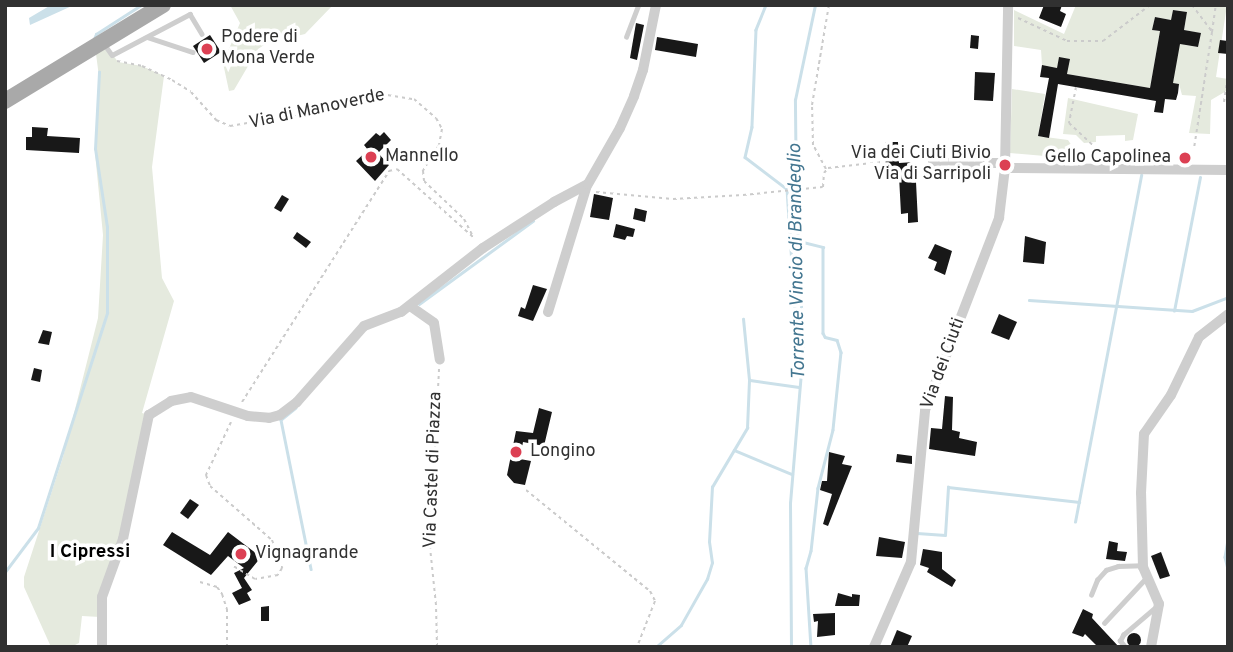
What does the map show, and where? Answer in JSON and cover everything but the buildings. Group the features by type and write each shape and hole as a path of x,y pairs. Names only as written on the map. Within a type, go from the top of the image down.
{"main road":[{"path":"5,101 107,48 163,5"}],"street":[{"path":"548,312 587,184 620,128 648,47 656,5"},
{"name":"Via dei Ciuti","path":"874,647 911,562 925,410 992,241 1005,166 1008,9"},
{"path":"933,163 1228,170"},
{"path":"102,647 102,597 123,539 149,415 171,401 191,397 235,413 264,418 287,411 360,330 410,306 483,248 587,184"},
{"path":"410,306 434,323 440,360"},
{"path":"1151,647 1159,604 1143,565 1141,493 1144,434 1171,396 1199,337 1228,314"}],"lane":[{"path":"626,37 638,5"},
{"path":"107,48 147,37 190,14 202,34"},
{"path":"147,37 193,52"},
{"path":"1091,595 1097,580 1106,570 1118,566 1143,565"},
{"path":"1104,623 1148,576"},
{"path":"1125,647 1120,641 1123,635 1159,604"}],"path":[{"path":"587,184 599,192 673,199 732,197 822,187 826,170 813,145 811,105 829,5"},
{"path":"1008,9 1067,41 1103,41 1150,5"},
{"path":"1192,5 1212,32"},
{"path":"1194,148 1216,5"},
{"name":"Via di Manoverde","path":"107,48 121,63 142,66 172,79 191,92 216,120 230,126 313,112 381,94 414,99 437,118 442,129 439,145 423,172 424,181 464,219 473,237 397,169 389,171 235,413"},
{"path":"1224,102 1228,74"},
{"path":"1076,87 1069,123 1095,147"},
{"path":"826,170 881,162"},
{"name":"Via Castel di Piazza","path":"437,647 430,547 440,360"},
{"path":"233,566 255,579 278,575 282,568 272,540 210,486 206,475 235,413"},
{"path":"526,490 650,591 655,601 637,647"},
{"path":"200,582 217,587 222,594 227,609 228,647"}],"shaded area":[{"path":"230,5 333,5 305,34 267,43 258,49 234,90 229,91 223,63 240,23"},
{"path":"1076,5 1227,5 1216,77 1228,79 1228,90 1211,100 1210,134 1189,133 1196,96 1182,95 1179,84 1164,82 1177,39 1185,45 1198,47 1200,33 1184,30 1187,12 1173,10 1171,20 1155,17 1152,30 1160,31 1150,88 1067,74 1069,59 1059,58 1057,68 1042,65 1041,50 1014,46 1014,10 1064,34"},
{"path":"103,41 118,62 142,66 164,76 152,167 162,278 174,301 142,413 149,415 100,617 82,616 79,643 71,647 51,647 24,587 24,577 63,457 98,318 103,235 95,153 99,77 95,46"},
{"path":"1012,89 1045,94 1038,136 1068,140 1072,146 1068,158 1010,153"},
{"path":"1068,98 1138,114 1133,140 1125,141 1125,135 1096,136 1096,142 1084,143 1076,135 1063,134"}],"water":[{"path":"51,5 74,5 30,25 29,18"}],"waterway":[{"path":"94,39 96,34 141,5"},
{"path":"766,5 756,30 752,127 745,157 787,189 796,326 802,346"},
{"name":"Torrente Vincio di Brandeglio","path":"791,647 790,503 803,349 796,203 795,100 815,5"},
{"path":"5,572 38,528 107,313 107,227 95,149 99,72"},
{"path":"1075,522 1141,175"},
{"path":"1174,311 1200,177"},
{"path":"419,304 533,221"},
{"path":"799,241 823,247 823,333 825,337 837,340 841,352 833,430 818,488 811,551 806,568 811,647"},
{"path":"1029,300 1192,311 1228,297"},
{"path":"656,647 681,625 707,579 712,563 709,542 712,487 747,428 749,380 743,319"},
{"path":"750,380 799,387"},
{"path":"296,408 281,420 311,569"},
{"path":"734,450 792,474"},
{"path":"917,533 945,535 948,487 1079,502"},
{"path":"1228,489 1228,496"},
{"path":"1228,540 1225,557 1228,569"}],"place":[{"name":"Podere di Mona Verde","path":"207,49"},
{"name":"Mannello","path":"371,157"},
{"name":"Gello Capolinea","path":"1185,158"},
{"name":"Via dei Ciuti Bivio Via di Sarripoli","path":"1005,165"},
{"name":"Longino","path":"516,452"},
{"name":"Vignagrande","path":"241,554"}],"district":[{"name":"I Cipressi","path":"90,553"}]}
